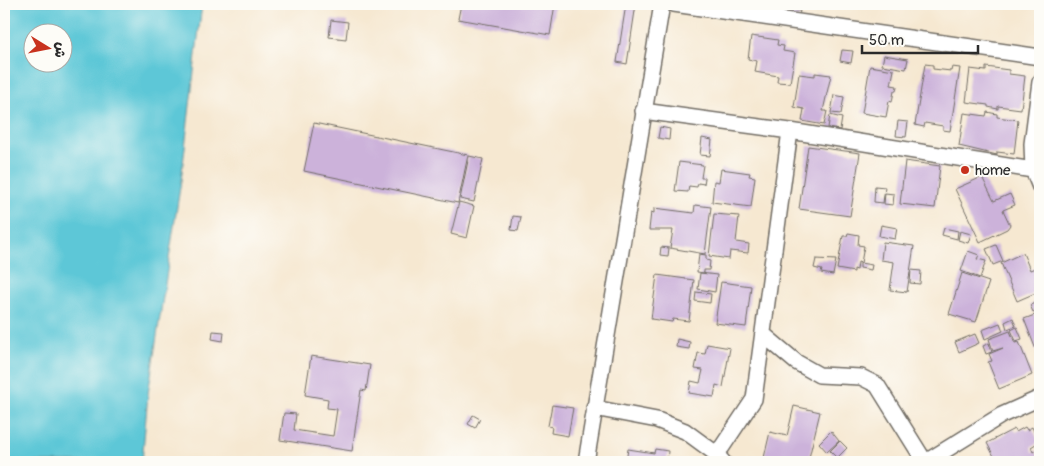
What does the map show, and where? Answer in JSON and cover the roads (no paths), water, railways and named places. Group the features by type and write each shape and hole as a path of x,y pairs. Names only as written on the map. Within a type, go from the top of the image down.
{"street":[{"path":"586,462 662,4"},
{"path":"674,4 1040,57"},
{"path":"1040,82 1032,144 1033,170 1040,187"},
{"path":"643,111 790,131 1033,170"},
{"path":"594,408 657,420 685,431 719,458 722,447 754,399 790,131"},
{"path":"764,335 796,362 819,375 861,377 877,385 926,462 1002,415 1040,398"}],"water":[{"path":"4,4 202,4 181,181 148,394 142,462 4,462"}],"place":[{"name":"home","path":"965,170"}]}
